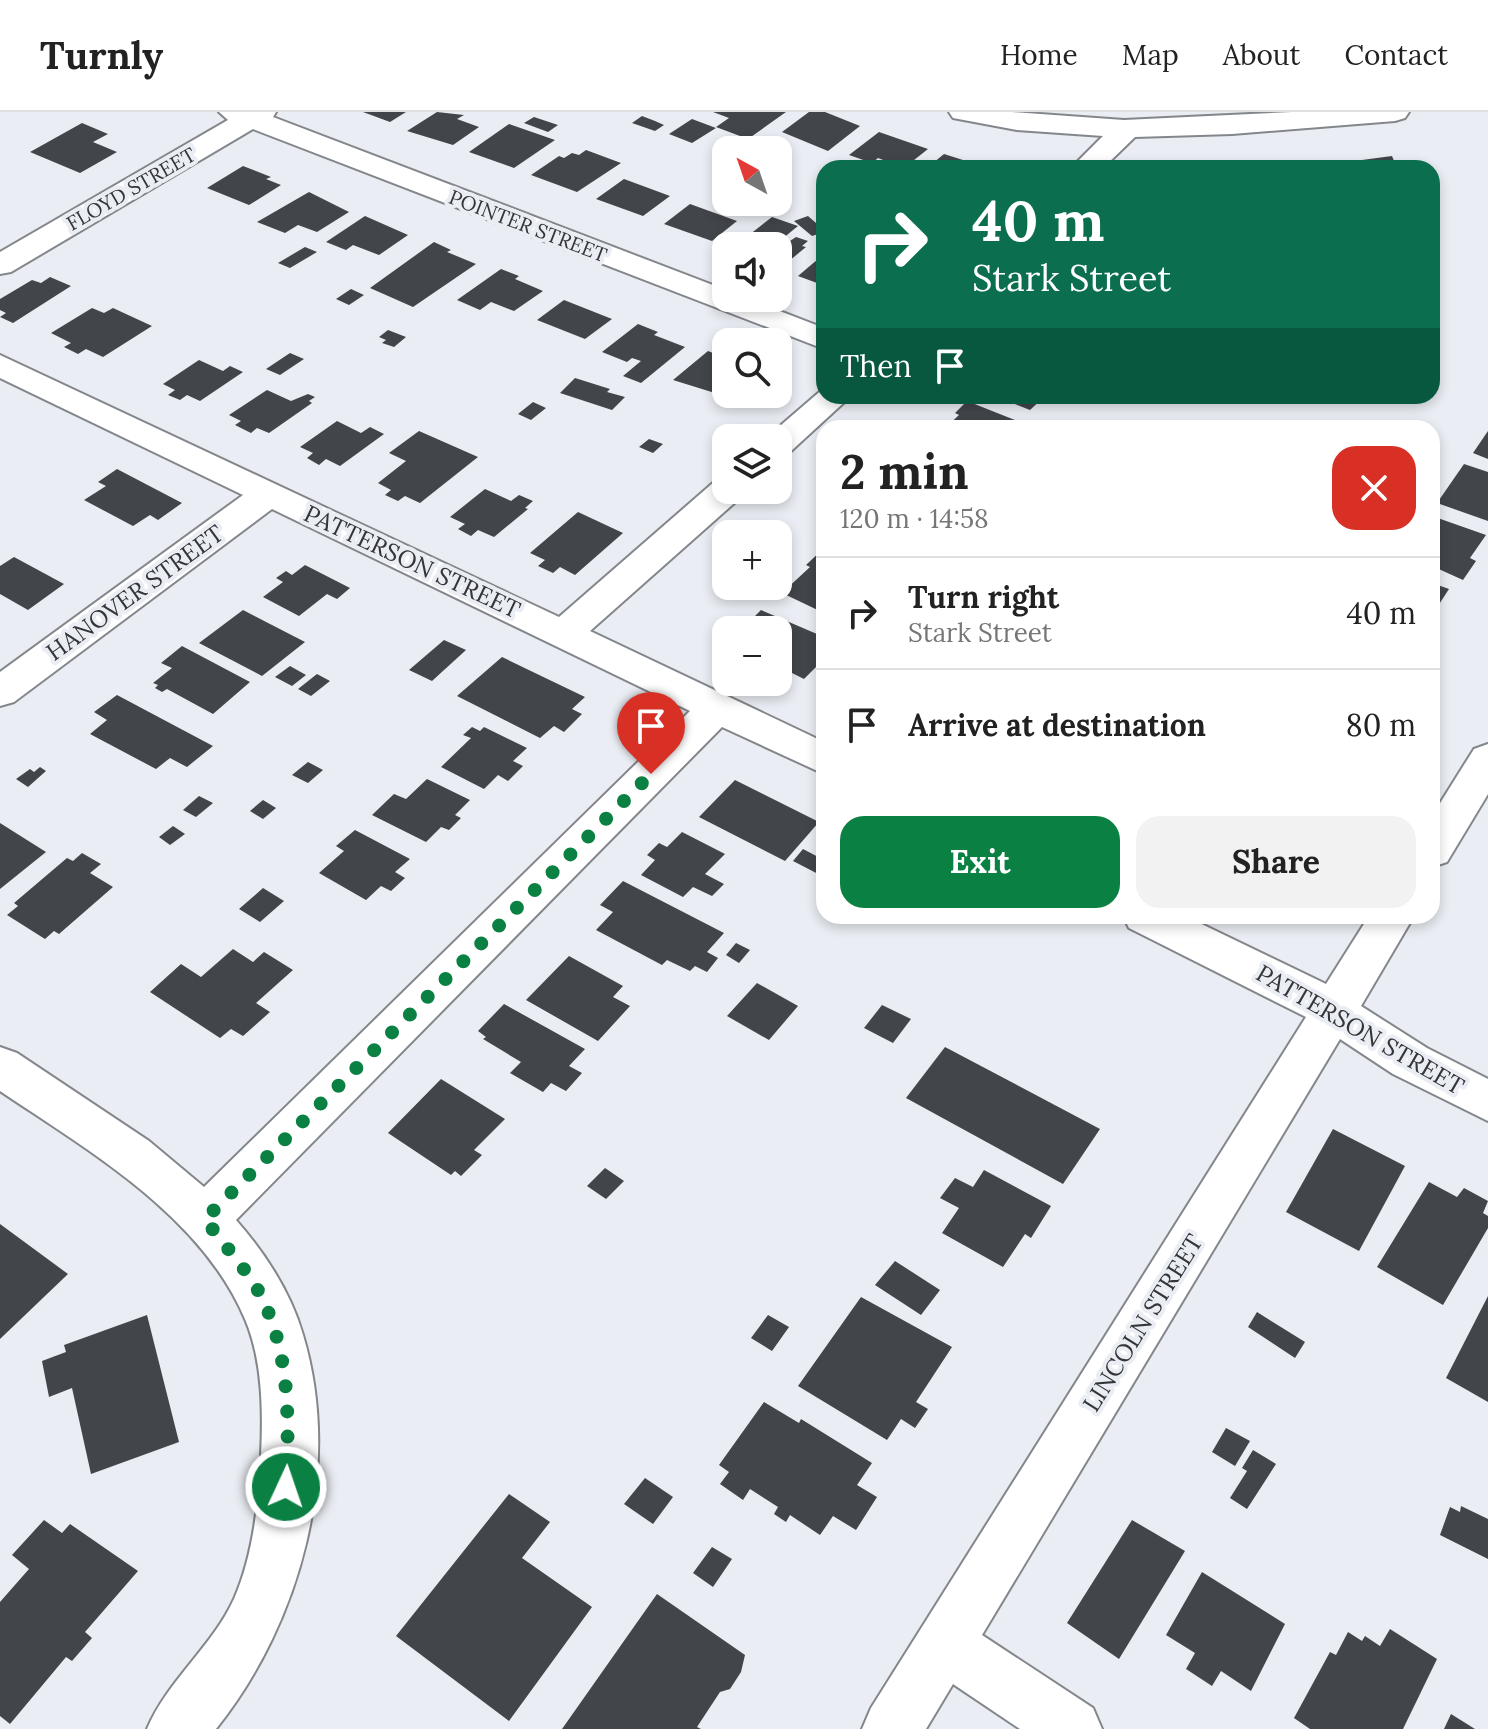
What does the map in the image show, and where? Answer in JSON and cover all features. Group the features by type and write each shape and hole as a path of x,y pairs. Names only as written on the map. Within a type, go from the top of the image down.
{"street":[{"path":"963,112 1037,125 1125,131 1395,112"},
{"name":"FLOYD STREET","path":"0,265 249,114"},
{"name":"POINTER STREET","path":"249,114 816,336"},
{"path":"1094,160 1125,131"},
{"name":"PATTERSON STREET","path":"0,365 816,755"},
{"path":"792,433 825,404"},
{"name":"HANOVER STREET","path":"0,692 269,494"},
{"path":"563,634 712,503"},
{"path":"205,1219 718,707"},
{"path":"1440,838 1488,759"},
{"name":"PATTERSON STREET","path":"1161,924 1313,998 1410,1061 1488,1101"},
{"name":"LINCOLN STREET","path":"892,1729 1387,924"},
{"path":"0,1066 144,1162 205,1219 259,1292 277,1336 289,1411 284,1512 260,1604 196,1723"},
{"path":"944,1644 1072,1729"}],"building":[{"path":"363,112 406,112 390,122"},
{"path":"437,112 464,115 457,119 479,127 453,145 407,131"},
{"path":"713,112 786,112 752,136 740,136 716,127 729,118"},
{"path":"809,112 825,112 860,126 828,151 782,132"},
{"path":"642,116 664,125 655,131 632,123"},
{"path":"534,117 558,125 548,132 524,123"},
{"path":"692,119 716,128 692,143 669,134"},
{"path":"82,123 108,134 93,142 117,152 80,173 30,152"},
{"path":"509,124 555,140 514,168 469,152"},
{"path":"879,132 928,149 914,160 863,160 849,155"},
{"path":"586,150 621,163 577,192 531,175 559,156 579,155"},
{"path":"944,154 963,160 937,160"},
{"path":"1392,156 1394,160 1362,160"},
{"path":"243,166 271,177 266,179 281,185 249,205 207,188"},
{"path":"624,179 670,196 643,216 596,199"},
{"path":"309,192 349,212 317,232 298,225 285,233 257,222"},
{"path":"690,204 712,212 712,216 737,221 723,232 712,232 712,241 664,224"},
{"path":"365,216 408,235 379,255 353,245 346,250 326,242"},
{"path":"808,216 816,223 816,235 812,236 794,221"},
{"path":"772,217 798,226 791,232 753,232"},
{"path":"796,237 808,241 802,246 806,247 792,259 792,240"},
{"path":"434,242 451,250 447,252 476,264 413,307 370,288"},
{"path":"305,247 317,252 290,268 278,263"},
{"path":"816,261 816,283 798,276"},
{"path":"501,269 543,291 514,311 491,302 480,310 457,300"},
{"path":"50,277 71,286 13,323 0,317 6,313 0,310 0,299 32,280 41,283"},
{"path":"351,289 364,295 349,305 336,299"},
{"path":"564,300 612,319 585,339 537,320"},
{"path":"92,308 104,313 113,308 152,326 103,357 86,349 78,354 64,347 71,343 51,333"},
{"path":"638,324 658,332 654,335 685,347 641,383 623,376 641,361 632,358 627,362 602,352"},
{"path":"388,330 406,337 394,347 382,343 386,340 379,337"},
{"path":"708,351 712,353 712,392 673,380"},
{"path":"290,353 304,359 280,375 266,369"},
{"path":"199,360 223,371 230,366 243,372 200,401 187,395 180,400 168,395 175,390 163,384"},
{"path":"575,378 625,397 612,410 560,393"},
{"path":"267,390 291,401 308,394 315,397 309,401 312,403 269,433 257,428 251,433 235,425 241,421 229,415"},
{"path":"533,402 546,408 531,420 518,414"},
{"path":"964,404 975,404 1015,420 954,420 959,415 955,413"},
{"path":"1015,404 1036,404 1030,410"},
{"path":"337,421 361,433 370,427 384,434 340,466 326,459 319,465 307,458 313,453 300,447"},
{"path":"419,431 478,457 420,503 405,496 398,501 385,495 391,490 378,483 406,461 389,453"},
{"path":"1488,431 1488,459 1473,453"},
{"path":"649,439 663,444 653,453 639,447"},
{"path":"1464,464 1488,472 1488,521 1440,504 1440,499"},
{"path":"117,469 182,503 158,520 150,515 133,526 84,500 106,486 98,482"},
{"path":"485,489 511,501 519,495 533,501 525,508 528,509 494,537 478,530 471,536 458,529 465,524 450,517"},
{"path":"578,512 623,533 575,575 560,567 553,573 538,566 545,560 530,553"},
{"path":"1440,519 1486,535 1470,558 1476,561 1463,580 1440,570"},
{"path":"816,556 816,609 792,598 792,584 810,567 806,565"},
{"path":"14,557 64,584 28,610 0,594 0,566"},
{"path":"305,565 350,588 337,599 327,594 299,616 263,597 283,582 276,578 286,571 292,575"},
{"path":"1440,586 1449,589 1440,603"},
{"path":"243,610 305,642 262,676 199,643"},
{"path":"761,610 775,616 755,616"},
{"path":"792,623 816,634 816,667 804,679 792,673"},
{"path":"444,640 466,650 432,681 409,670"},
{"path":"182,646 250,682 213,714 167,689 162,692 153,683 172,668 161,663"},
{"path":"502,657 585,697 572,709 582,714 564,732 554,726 540,738 457,696"},
{"path":"290,666 306,675 292,686 275,677"},
{"path":"317,674 330,681 311,696 298,689"},
{"path":"117,695 213,746 187,767 170,758 156,769 90,734 107,720 94,712"},
{"path":"472,727 480,731 484,727 527,748 513,761 523,766 508,781 498,775 484,789 441,767 471,738 463,735"},
{"path":"308,762 323,770 308,783 292,775"},
{"path":"40,767 46,771 28,787 16,779 30,769 34,772"},
{"path":"427,779 470,800 455,815 461,818 449,830 441,827 426,842 372,815 394,794 406,799"},
{"path":"735,780 816,820 816,825 785,861 699,817"},
{"path":"199,796 213,803 196,817 183,810"},
{"path":"263,800 276,808 263,819 250,811"},
{"path":"0,823 46,852 0,889"},
{"path":"173,826 185,834 170,845 159,837"},
{"path":"355,830 410,859 395,872 405,878 391,891 381,886 366,900 319,873 344,851 336,846"},
{"path":"682,832 725,854 705,874 724,884 712,896 693,887 683,897 641,875 655,860 647,855 659,843 667,847"},
{"path":"803,849 816,856 816,873 793,861"},
{"path":"82,853 101,864 90,873 113,887 59,934 54,931 45,939 7,915 18,906 14,903 67,858 73,861"},
{"path":"623,881 724,933 707,952 718,958 707,972 695,966 690,971 667,960 662,965 596,930 613,912 600,905"},
{"path":"263,888 284,901 260,922 239,909"},
{"path":"736,943 750,950 739,963 726,955"},
{"path":"233,949 253,962 264,952 293,970 256,1003 270,1012 243,1036 231,1029 220,1038 150,992 181,964 201,977"},
{"path":"569,956 623,986 613,997 630,1006 598,1041 526,1000"},
{"path":"757,983 798,1006 769,1040 727,1016"},
{"path":"504,1004 585,1049 569,1066 582,1073 566,1091 551,1083 543,1092 510,1073 521,1062 483,1039 486,1037 478,1031"},
{"path":"882,1005 911,1019 893,1043 864,1028"},
{"path":"945,1047 1100,1129 1063,1184 906,1098"},
{"path":"441,1079 505,1119 474,1150 482,1155 461,1176 455,1171 451,1175 388,1133"},
{"path":"1333,1129 1405,1166 1359,1251 1286,1212"},
{"path":"605,1168 624,1181 606,1199 587,1186"},
{"path":"984,1170 1051,1206 1031,1238 1025,1234 1003,1267 942,1233 959,1208 940,1198 955,1178 973,1187"},
{"path":"1429,1182 1457,1197 1464,1188 1488,1201 1483,1213 1488,1216 1488,1228 1443,1305 1377,1267"},
{"path":"0,1224 68,1274 0,1339"},
{"path":"895,1261 940,1290 921,1315 875,1285"},
{"path":"1488,1296 1488,1402 1446,1378"},
{"path":"861,1297 952,1347 916,1402 928,1409 915,1428 901,1419 887,1440 798,1386"},
{"path":"1257,1312 1305,1342 1295,1358 1248,1327"},
{"path":"147,1315 179,1442 91,1474 72,1388 49,1397 42,1361 66,1352 64,1345"},
{"path":"768,1315 789,1327 772,1351 751,1338"},
{"path":"764,1402 799,1423 801,1419 872,1463 857,1485 877,1497 856,1530 833,1516 820,1535 790,1515 786,1522 774,1514 778,1507 750,1489 743,1500 720,1484 729,1472 719,1465"},
{"path":"1226,1428 1250,1441 1235,1466 1212,1452"},
{"path":"1253,1450 1276,1464 1247,1509 1230,1498 1247,1471 1242,1468"},
{"path":"645,1478 673,1497 653,1524 624,1504"},
{"path":"509,1494 550,1522 522,1558 592,1607 509,1721 396,1636"},
{"path":"1461,1506 1488,1519 1488,1559 1440,1535 1450,1507 1460,1512"},
{"path":"44,1520 62,1533 70,1524 138,1571 85,1632 92,1638 72,1661 66,1657 10,1724 0,1716 0,1602 29,1569 12,1555"},
{"path":"1132,1520 1185,1551 1119,1659 1067,1623"},
{"path":"712,1547 732,1559 713,1587 693,1573"},
{"path":"1202,1572 1285,1624 1251,1691 1221,1671 1212,1686 1186,1669 1195,1653 1166,1635"},
{"path":"657,1594 745,1655 741,1672 730,1689 720,1692 697,1727 701,1729 562,1729"},
{"path":"1390,1629 1437,1659 1403,1729 1310,1729 1294,1718 1330,1652 1336,1655 1348,1632 1362,1641 1365,1636 1380,1646"},
{"path":"1451,1714 1475,1729 1444,1729"}],"route":[{"path":"286,1487 289,1411 277,1336 259,1292 205,1219 651,774"}]}
